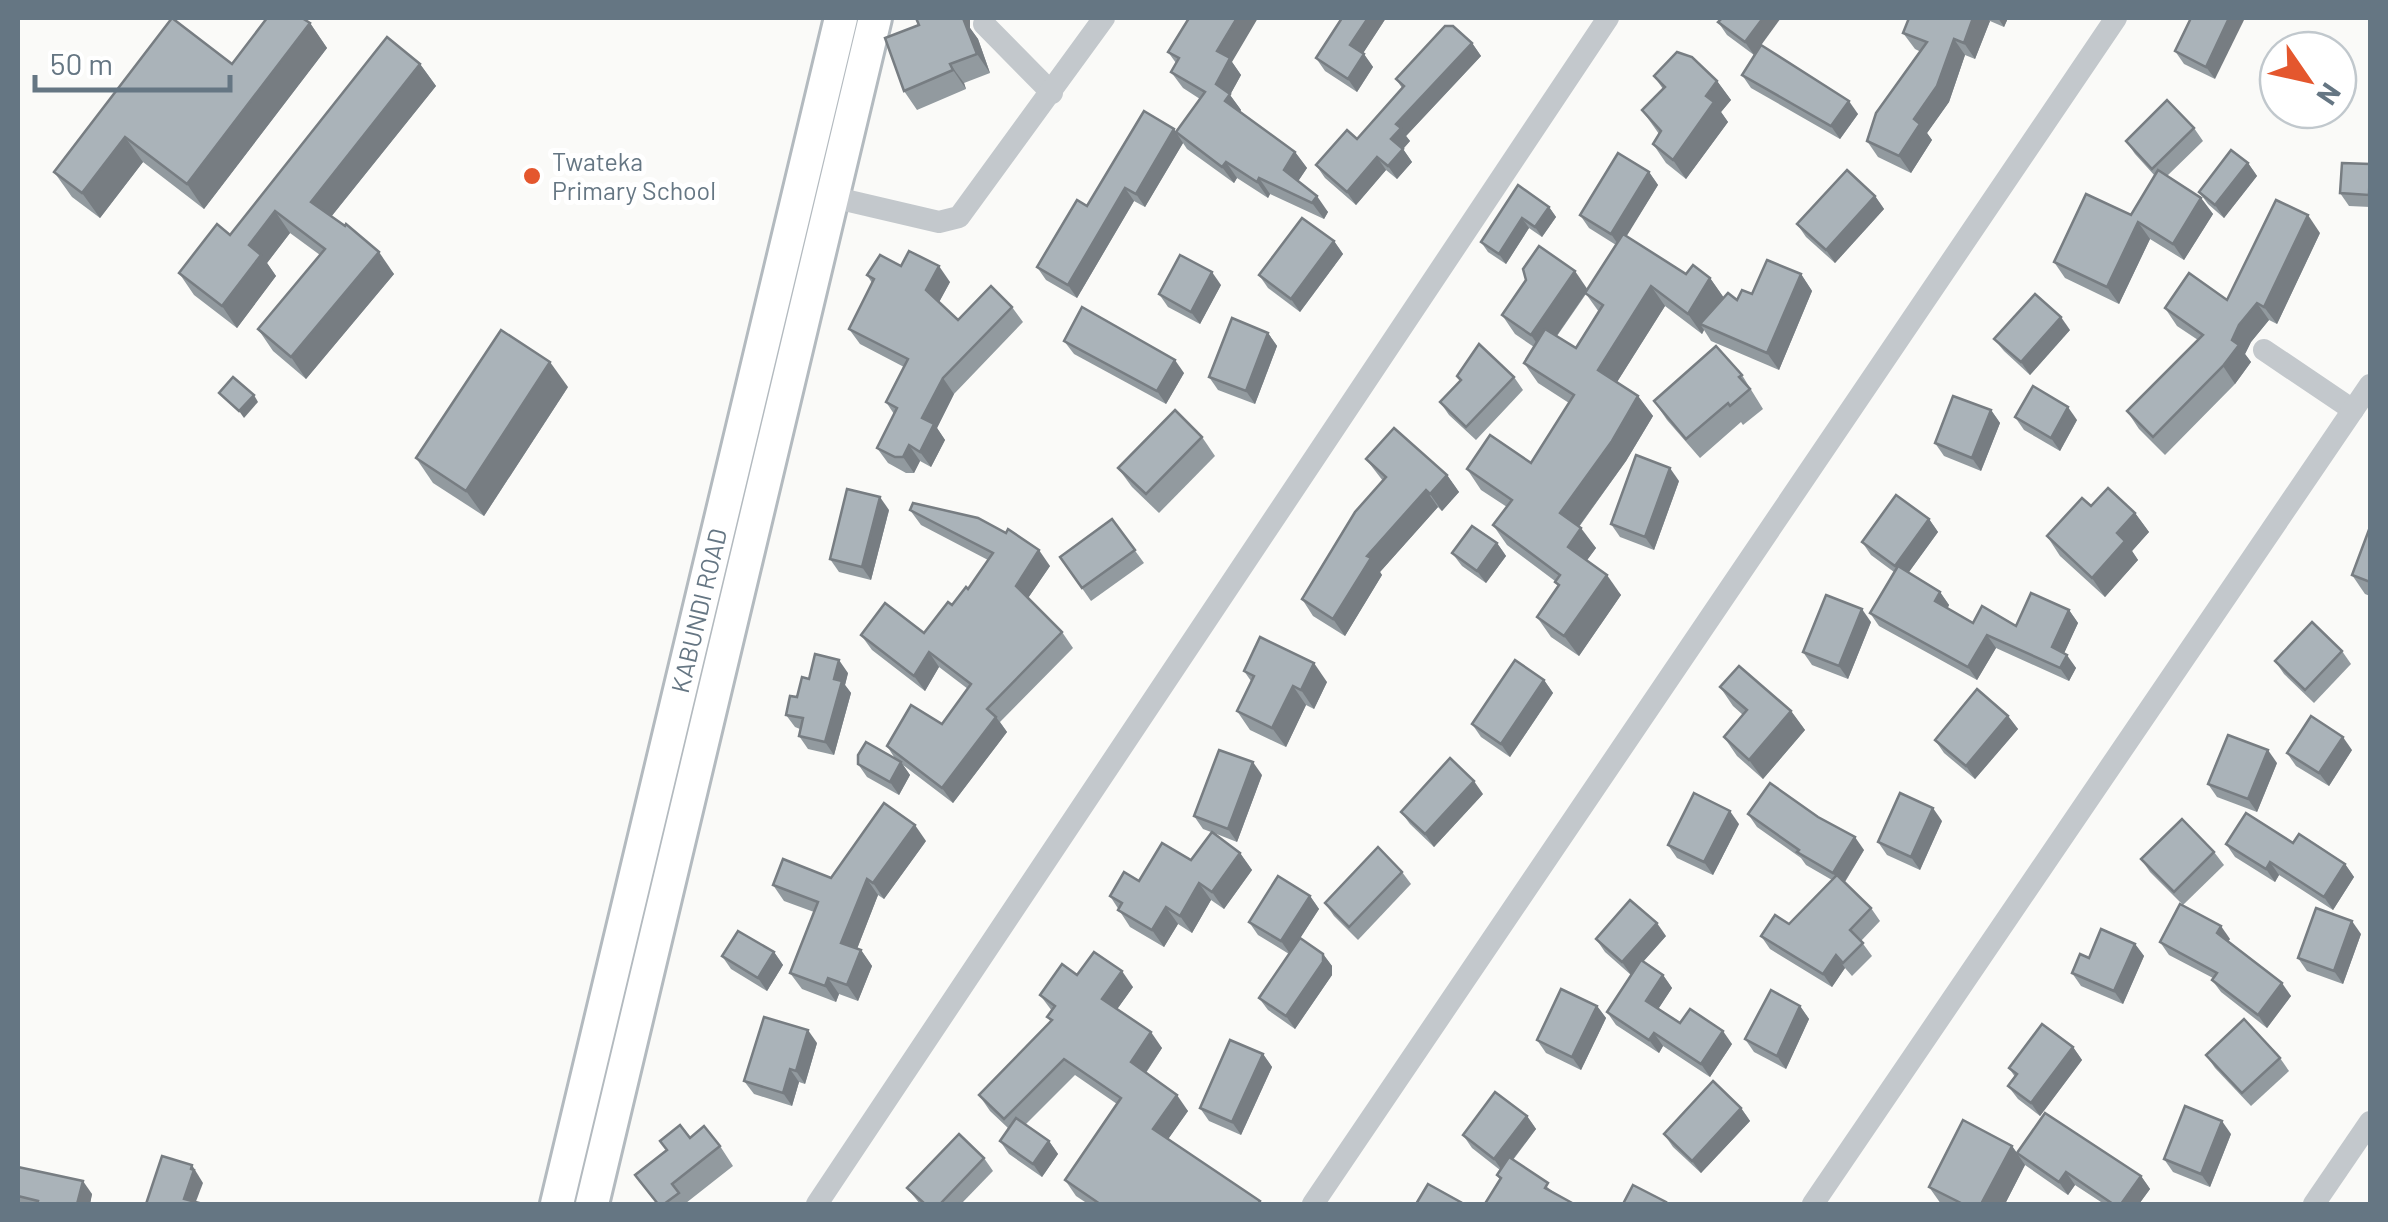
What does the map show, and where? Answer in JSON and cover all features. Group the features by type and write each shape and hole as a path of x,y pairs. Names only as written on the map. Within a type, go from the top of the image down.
{"street":[{"name":"KABUNDI ROAD","path":"556,1204 841,18"},
{"name":"KABUNDI ROAD","path":"592,1204 875,18"},
{"path":"832,196 938,222 959,217 1104,18"},
{"path":"817,1204 1608,18"},
{"path":"1314,1204 2116,18"},
{"path":"984,24 1052,93"},
{"path":"2264,350 2353,410"},
{"path":"1813,1204 2370,384"},
{"path":"714,549 746,556"},
{"path":"2314,1204 2370,1122"}],"building":[{"path":"172,18 232,64 267,18 302,18 310,23 187,184 125,137 82,193 54,172"},
{"path":"916,18 963,18 977,54 950,64 953,70 904,91 885,38 919,25"},
{"path":"1189,18 1237,18 1217,51 1230,58 1216,84 1230,94 1225,101 1295,152 1284,170 1317,196 1312,203 1259,178 1257,182 1226,162 1222,167 1176,132 1205,92 1171,72 1179,58 1168,52"},
{"path":"1342,18 1368,18 1350,45 1364,54 1348,79 1316,58"},
{"path":"1722,18 1763,18 1745,42 1718,22"},
{"path":"1909,18 1973,18 1964,43 1954,39 1937,86 1914,119 1920,124 1899,156 1867,141 1876,113 1927,42 1903,33"},
{"path":"2191,18 2229,18 2206,67 2175,51"},
{"path":"1445,26 1453,26 1472,43 1396,124 1401,128 1391,139 1403,149 1388,166 1377,157 1347,192 1316,165 1347,130 1357,139 1404,86 1396,79"},
{"path":"387,37 420,64 311,202 346,224 379,252 291,357 258,329 325,249 275,211 249,245 261,255 222,306 179,273 217,224 230,235"},
{"path":"1761,45 1849,101 1831,126 1742,75"},
{"path":"1677,52 1692,57 1717,81 1706,96 1714,102 1673,160 1653,144 1661,131 1642,110 1665,87 1654,76"},
{"path":"2167,100 2194,128 2152,169 2126,141"},
{"path":"1144,111 1174,129 1136,194 1125,188 1068,285 1037,267 1077,200 1087,206"},
{"path":"2231,150 2248,163 2215,205 2199,192"},
{"path":"1618,153 1649,172 1611,234 1580,215"},
{"path":"2342,163 2370,164 2369,195 2340,193"},
{"path":"1847,170 1875,196 1826,250 1797,224"},
{"path":"2158,170 2201,198 2173,244 2138,222 2107,287 2054,262 2086,194 2131,215"},
{"path":"1518,185 1549,207 1535,227 1522,218 1499,254 1481,242"},
{"path":"2276,200 2308,215 2264,307 2257,303 2239,325 2232,340 2239,345 2223,366 2153,437 2127,411 2203,335 2165,308 2189,273 2227,300"},
{"path":"1302,218 1334,241 1291,299 1259,275"},
{"path":"1623,234 1686,274 1693,265 1710,278 1688,314 1651,286 1598,370 1638,396 1612,441 1560,513 1581,528 1568,547 1607,575 1564,636 1537,617 1559,585 1555,582 1560,575 1493,525 1512,500 1467,469 1490,435 1531,463 1574,395 1524,363 1545,329 1576,348 1603,305 1585,293"},
{"path":"1539,246 1575,271 1531,335 1502,315 1526,280 1523,269"},
{"path":"909,251 939,266 926,290 958,320 991,286 1012,307 943,378 922,418 934,424 920,452 909,445 903,457 895,457 877,448 897,408 886,402 908,359 849,329 874,279 867,275 880,255 901,266"},
{"path":"1180,255 1212,272 1191,312 1159,294"},
{"path":"1767,260 1801,274 1767,353 1700,324 1728,293 1737,300 1742,290 1752,294"},
{"path":"2035,294 2061,317 2021,362 1994,339"},
{"path":"1082,307 1175,360 1157,391 1064,341"},
{"path":"1232,318 1268,333 1246,391 1209,377"},
{"path":"501,330 550,362 466,491 416,458"},
{"path":"1479,344 1514,377 1466,427 1440,402 1461,380 1457,376"},
{"path":"1716,346 1750,389 1686,439 1654,401"},
{"path":"233,377 254,395 239,411 219,393"},
{"path":"2033,386 2068,407 2051,438 2015,417"},
{"path":"1953,396 1991,410 1972,458 1935,443"},
{"path":"1175,410 1202,437 1146,494 1118,468"},
{"path":"1394,428 1447,475 1430,494 1426,490 1367,556 1371,558 1333,619 1302,599 1355,512 1386,477 1366,459"},
{"path":"1636,455 1670,468 1645,537 1611,524"},
{"path":"2108,488 2135,513 2117,533 2125,541 2092,578 2047,536 2082,498 2091,506"},
{"path":"847,489 880,497 862,567 830,559"},
{"path":"1896,495 1929,519 1895,566 1862,542"},
{"path":"913,503 978,518 1006,533 1008,529 1039,550 1016,586 1062,632 987,709 996,717 942,788 887,746 911,705 942,724 971,684 929,652 914,676 861,635 885,603 924,633 948,602 952,605 968,589 993,553 910,510"},
{"path":"1112,519 1135,550 1082,588 1060,557"},
{"path":"1472,526 1497,543 1477,571 1452,553"},
{"path":"2370,527 2370,582 2352,575"},
{"path":"1898,566 1940,592 1935,601 1973,623 1982,606 2016,626 2031,593 2069,610 2052,647 2067,655 2060,668 1987,635 1968,667 1870,613"},
{"path":"1826,595 1862,609 1839,666 1803,652"},
{"path":"2312,622 2342,651 2305,690 2275,661"},
{"path":"1260,637 1314,663 1301,690 1293,686 1272,728 1237,711 1254,676 1244,671"},
{"path":"815,654 839,660 834,679 842,681 825,742 799,736 803,718 786,715 790,696 797,697 802,677 809,679"},
{"path":"1515,660 1544,680 1501,744 1472,724"},
{"path":"1739,666 1791,711 1749,760 1724,737 1747,710 1720,687"},
{"path":"1977,689 2008,716 1966,766 1935,740"},
{"path":"2311,716 2343,737 2319,773 2287,753"},
{"path":"2228,735 2268,750 2248,799 2208,784"},
{"path":"866,742 901,762 890,782 858,764 858,755"},
{"path":"1219,750 1253,762 1228,829 1194,816"},
{"path":"1450,758 1474,781 1425,834 1401,812"},
{"path":"1770,783 1855,837 1833,873 1797,852 1748,814"},
{"path":"1694,793 1730,811 1704,862 1668,845"},
{"path":"1900,793 1933,808 1911,857 1878,842"},
{"path":"884,803 915,825 873,883 867,879 841,943 861,950 847,985 828,978 825,986 790,973 818,902 773,885 783,859 831,878"},
{"path":"2246,813 2293,843 2299,834 2345,864 2324,897 2270,862 2266,869 2226,844"},
{"path":"2182,819 2214,852 2174,892 2141,859"},
{"path":"1212,832 1240,853 1212,892 1199,883 1180,916 1166,907 1152,930 1118,910 1122,903 1110,896 1124,872 1139,881 1162,843 1191,860"},
{"path":"1378,847 1402,872 1349,927 1325,903"},
{"path":"1837,875 1871,908 1850,930 1863,943 1843,963 1836,955 1823,974 1761,936 1775,915 1789,924"},
{"path":"1278,876 1310,896 1281,941 1249,922"},
{"path":"1630,900 1657,923 1622,962 1596,939"},
{"path":"2180,904 2221,926 2217,933 2282,983 2258,1015 2212,980 2217,973 2160,942"},
{"path":"2316,908 2352,921 2334,971 2298,958"},
{"path":"2101,929 2135,944 2114,991 2072,973 2080,954 2089,958"},
{"path":"738,931 774,952 758,978 722,956"},
{"path":"1300,938 1323,954 1323,962 1286,1016 1259,998"},
{"path":"1094,952 1122,971 1102,999 1151,1032 1131,1062 1177,1095 1153,1129 1260,1201 1258,1204 1100,1204 1065,1180 1121,1098 1064,1059 1004,1119 979,1095 1052,1020 1047,1017 1055,1006 1040,995 1062,964 1077,975"},
{"path":"1641,960 1663,975 1646,1001 1680,1023 1690,1009 1723,1031 1701,1064 1654,1033 1649,1040 1607,1012"},
{"path":"1561,989 1597,1006 1572,1057 1537,1040"},
{"path":"1771,990 1800,1006 1777,1056 1745,1039"},
{"path":"764,1017 808,1030 796,1071 790,1069 783,1093 744,1081"},
{"path":"2244,1019 2280,1058 2242,1093 2206,1055"},
{"path":"2042,1024 2073,1047 2031,1103 2008,1086 2017,1074 2009,1068"},
{"path":"1230,1040 1263,1054 1232,1122 1200,1108"},
{"path":"1713,1081 1741,1108 1692,1161 1664,1134"},
{"path":"1495,1092 1527,1116 1494,1159 1463,1135"},
{"path":"2185,1106 2222,1121 2201,1174 2164,1159"},
{"path":"2045,1113 2141,1176 2121,1204 2113,1204 2066,1172 2059,1182 2017,1153"},
{"path":"1016,1118 1049,1141 1033,1164 1000,1141"},
{"path":"1963,1120 2012,1146 1981,1204 1963,1204 1929,1187"},
{"path":"680,1125 690,1138 704,1126 720,1146 672,1184 679,1193 658,1204 635,1175 667,1150 660,1141"},
{"path":"959,1134 984,1158 940,1204 925,1204 907,1188"},
{"path":"162,1156 192,1165 194,1170 184,1199 203,1204 146,1204"},
{"path":"1509,1157 1548,1183 1545,1188 1574,1204 1488,1204 1501,1178 1497,1175"},
{"path":"18,1167 83,1181 77,1204 37,1204 38,1201 18,1196"},
{"path":"1428,1184 1464,1204 1416,1204"},
{"path":"1633,1185 1666,1202 1665,1204 1623,1204"}],"place":[{"name":"Twateka Primary School","path":"532,176"}]}
